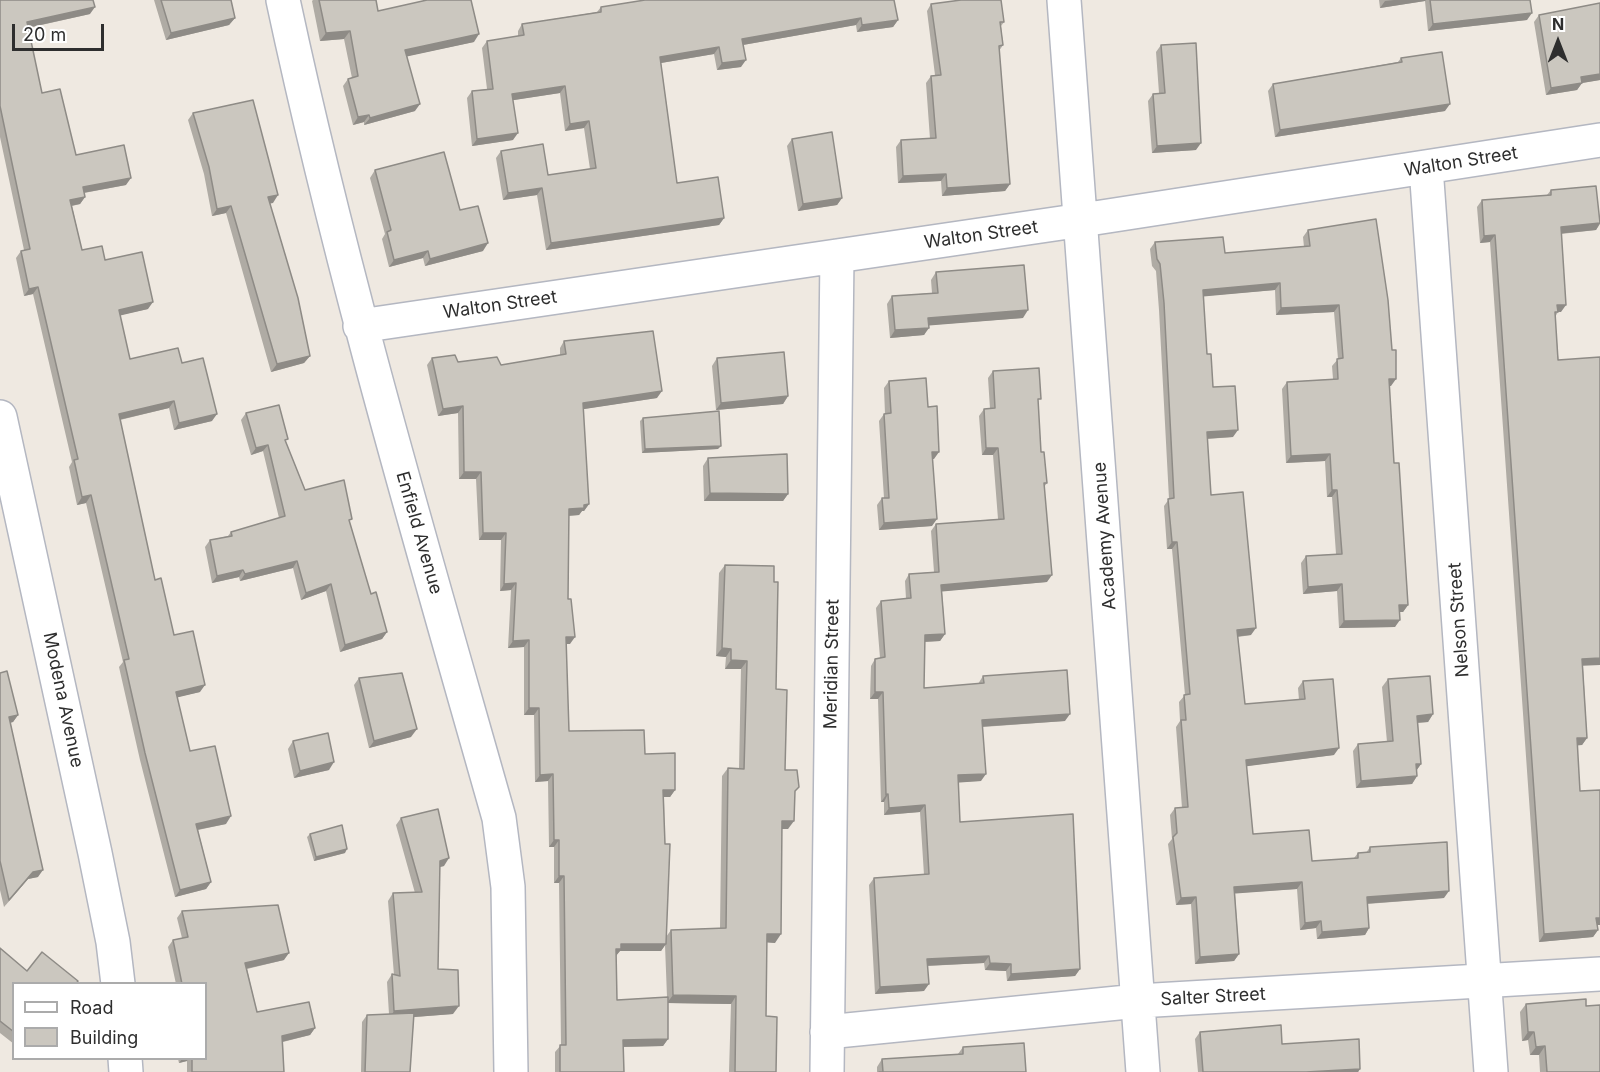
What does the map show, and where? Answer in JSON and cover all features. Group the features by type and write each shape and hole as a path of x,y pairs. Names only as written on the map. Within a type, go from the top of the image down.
{"street":[{"name":"Enfield Avenue","path":"283,0 310,127 360,326 499,818 508,887 511,1072"},
{"name":"Academy Avenue","path":"1064,0 1143,1072"},
{"name":"Walton Street","path":"360,326 1082,220 1600,140"},
{"name":"Nelson Street","path":"1426,167 1491,1072"},
{"name":"Meridian Street","path":"828,1072 837,256"},
{"name":"Modena Avenue","path":"0,417 95,853 117,982"},
{"name":"Salter Street","path":"827,1032 1138,1001 1485,983 1600,974"}],"building":[{"path":"0,0 93,0 95,7 27,22 42,93 60,89 76,155 124,145 131,178 83,187 85,197 70,200 82,250 102,246 105,260 142,252 153,302 119,310 130,359 178,348 182,363 203,358 217,414 179,423 174,401 119,414 155,580 161,578 174,635 193,631 205,685 176,692 190,751 215,746 231,816 196,824 211,882 180,890 124,660 129,659 91,495 82,497 74,460 78,459 38,287 29,289 21,251 30,249 0,106"},
{"path":"161,0 231,0 235,18 171,33"},
{"path":"319,0 376,0 378,11 427,0 471,0 479,34 405,50 420,104 370,118 369,115 358,117 348,79 358,76 350,31 326,33"},
{"path":"645,0 894,0 898,20 862,25 861,18 742,39 746,60 722,63 719,47 660,57 677,183 718,177 724,218 551,243 542,188 508,193 501,151 543,144 548,175 596,168 589,121 570,124 565,86 512,94 518,133 477,139 472,91 493,89 487,41 524,35 522,24 601,12 601,7"},
{"path":"961,0 1001,0 1004,22 1000,22 1003,45 999,46 1010,184 947,188 946,174 903,176 901,140 936,138 931,76 941,75 931,4"},
{"path":"1430,0 1530,0 1532,13 1433,24"},
{"path":"1600,3 1600,74 1581,77 1582,83 1551,88 1539,15"},
{"path":"1196,43 1201,143 1157,146 1153,94 1165,93 1161,45"},
{"path":"1442,52 1450,104 1280,130 1273,84 1402,62 1401,58"},
{"path":"253,100 278,195 268,197 298,298 310,356 277,364 231,206 217,209 209,167 193,113"},
{"path":"832,132 842,198 803,204 792,139"},
{"path":"444,152 460,210 478,206 488,243 430,259 428,251 394,260 387,232 391,230 375,170"},
{"path":"1596,186 1600,223 1561,227 1566,305 1557,305 1558,312 1555,312 1558,360 1600,357 1600,658 1582,659 1587,738 1577,738 1580,791 1600,790 1600,918 1596,918 1598,930 1544,934 1495,235 1484,236 1482,200 1551,195 1551,190"},
{"path":"1376,219 1388,300 1392,350 1396,350 1396,379 1389,379 1394,463 1399,463 1408,605 1399,605 1400,620 1344,621 1342,584 1308,587 1306,556 1342,554 1337,490 1332,490 1330,454 1291,456 1287,382 1338,379 1337,359 1343,358 1339,305 1281,308 1280,283 1203,290 1207,354 1211,354 1213,387 1235,386 1238,430 1207,432 1211,495 1243,492 1256,628 1237,630 1245,704 1305,699 1303,681 1333,679 1339,748 1246,760 1253,834 1309,830 1312,861 1358,858 1358,853 1370,852 1370,847 1447,842 1449,891 1367,897 1369,928 1322,932 1321,921 1305,923 1302,882 1234,887 1239,954 1200,957 1196,897 1181,898 1173,837 1177,833 1175,808 1188,807 1181,720 1186,720 1184,695 1190,694 1177,542 1172,542 1168,499 1174,498 1164,303 1155,242 1223,237 1225,253 1310,246 1308,230"},
{"path":"1024,265 1028,310 928,318 929,328 895,330 892,296 938,293 936,272"},
{"path":"653,331 662,391 583,403 589,504 584,505 584,508 569,509 568,599 571,599 575,637 566,637 569,731 644,730 645,754 675,753 675,790 663,790 665,844 670,844 666,944 621,944 621,949 616,949 617,1000 668,997 668,1039 623,1040 624,1072 560,1072 560,1045 566,1045 564,876 559,876 559,840 554,840 553,774 540,775 539,708 529,708 529,640 513,641 516,583 504,584 506,533 483,533 481,472 464,472 463,406 443,409 432,358 455,355 458,362 497,357 501,365 566,354 564,341"},
{"path":"784,352 788,396 721,403 717,358"},
{"path":"1039,368 1041,452 1044,452 1047,483 1044,483 1052,575 941,585 945,634 925,635 924,688 984,683 983,676 1067,670 1070,714 982,720 986,774 958,775 960,822 1073,814 1080,969 1011,974 1011,964 990,963 989,956 927,959 929,984 880,987 874,878 929,874 925,805 889,808 888,794 886,795 883,692 875,692 875,659 885,657 881,601 911,598 909,574 939,572 936,524 1004,519 998,448 986,448 984,409 995,408 993,371"},
{"path":"926,378 928,407 937,406 939,452 932,452 937,519 884,523 882,498 889,498 884,414 891,413 889,381"},
{"path":"279,405 288,439 285,440 305,490 344,480 352,519 349,520 371,594 376,592 387,632 345,645 331,584 306,593 297,561 245,574 243,570 217,576 210,540 232,536 231,532 285,516 268,445 256,448 246,413"},
{"path":"719,411 721,446 645,449 643,418"},
{"path":"787,454 788,494 710,493 708,458"},
{"path":"725,565 774,566 774,582 778,582 776,689 787,690 785,770 797,770 799,787 795,791 794,821 782,821 781,934 767,934 766,1016 777,1017 776,1072 735,1072 736,996 673,995 671,930 726,928 728,768 744,769 747,661 731,660 731,649 722,648"},
{"path":"7,671 18,715 9,717 43,870 33,872 9,900 0,861 0,673"},
{"path":"402,673 417,729 374,741 359,678"},
{"path":"1430,676 1433,714 1417,716 1421,764 1416,764 1417,776 1361,781 1358,744 1393,741 1388,679"},
{"path":"328,733 334,762 300,771 293,741"},
{"path":"438,809 449,858 440,861 438,969 458,970 459,1006 394,1011 392,974 400,976 393,893 422,892 401,818"},
{"path":"342,825 347,849 316,857 310,834"},
{"path":"278,905 289,953 245,963 257,1012 309,1002 315,1028 282,1036 284,1072 192,1072 192,1060 207,1060 207,982 182,982 173,940 188,937 182,911"},
{"path":"0,948 27,971 42,952 78,981 12,982 12,1030 0,1021"},
{"path":"1586,999 1586,1006 1600,1005 1600,1072 1547,1072 1545,1046 1536,1047 1534,1032 1528,1032 1526,1004"},
{"path":"414,1013 410,1072 365,1072 367,1015"},
{"path":"1281,1025 1282,1044 1359,1039 1360,1069 1306,1072 1203,1072 1200,1032"},
{"path":"1024,1043 1026,1072 883,1072 882,1059 963,1054 963,1047"}]}
